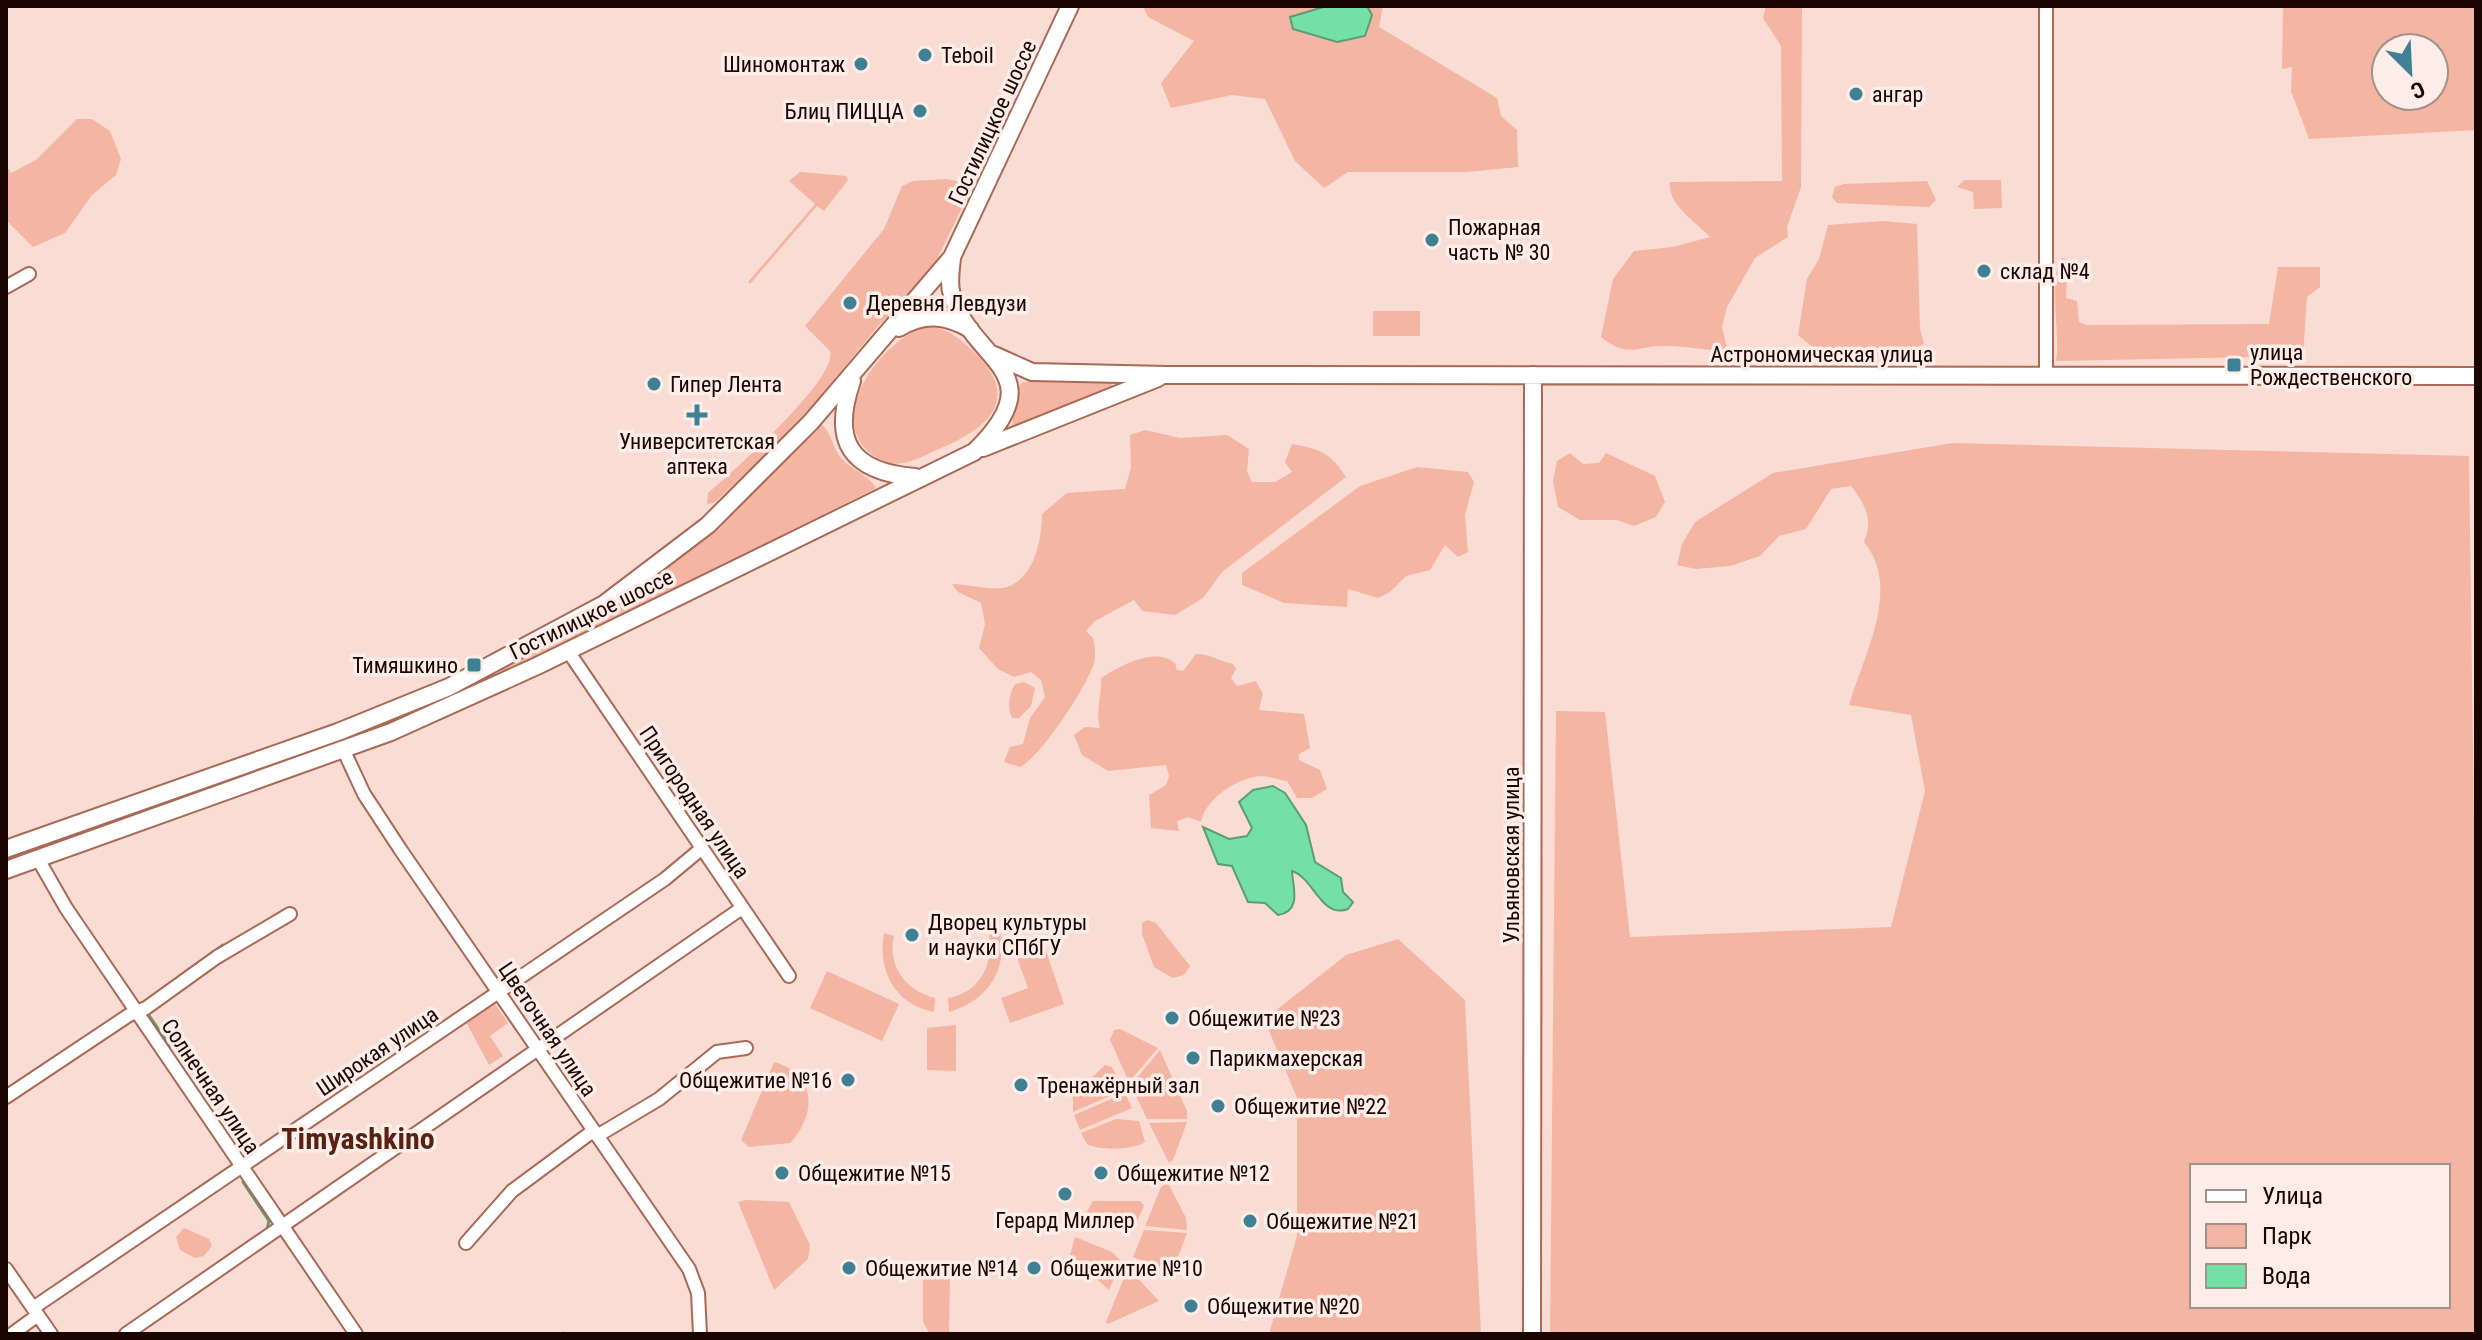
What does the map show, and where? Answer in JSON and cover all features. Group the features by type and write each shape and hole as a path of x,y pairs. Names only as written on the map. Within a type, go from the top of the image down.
{"main road":[{"name":"Гостилицкое шоссе","path":"6,849 338,732 449,687 555,633 619,594 708,525 773,462 888,336 952,257 1070,6"},
{"name":"Гостилицкое шоссе","path":"6,870 344,751 568,651 916,477 974,452 1000,423 1006,409 1008,381 994,355 971,329 952,299 952,257"},
{"path":"888,336 917,318 955,321 971,329"},
{"name":"Астрономическая улица","path":"994,355 1032,372 1167,375 2476,376"},
{"path":"855,372 843,410 843,433 847,445 854,455 876,470 916,477"},
{"name":"Астрономическая улица","path":"974,452 1143,381 1167,375"},
{"name":"Ульяновская улица","path":"1522,1334 1528,376"},
{"name":"Ульяновская улица","path":"1528,376 1532,1334"},
{"path":"338,732 344,751"}],"street":[{"path":"2046,6 2046,376"},
{"path":"6,287 29,274"},
{"name":"Пригородная улица","path":"568,651 649,766 701,849 762,932 789,976"},
{"name":"Цветочная улица","path":"344,751 364,794 693,1276 698,1293 700,1334"},
{"name":"Широкая улица","path":"12,1334 36,1311 665,879 701,849"},
{"name":"Солнечная улица","path":"38,859 57,894 356,1334"},
{"path":"126,1334 742,908"},
{"path":"6,1097 217,957 290,914"},
{"path":"466,1243 512,1191 595,1134 659,1099 717,1052 746,1048"},
{"path":"6,1269 51,1334"}],"green space":[{"path":"1143,6 1327,6 1291,17 1372,15 1367,6 1383,6 1379,27 1497,98 1501,116 1517,130 1518,167 1467,172 1348,172 1324,188 1295,161 1265,99 1232,95 1171,108 1161,83 1194,41 1148,17"},
{"path":"1766,6 1802,6 1801,187 1787,227 1788,237 1755,258 1727,307 1722,327 1727,348 1724,351 1673,346 1618,348 1601,337 1613,279 1634,251 1673,247 1710,237 1683,212 1673,198 1670,182 1782,181 1781,46 1763,18"},
{"path":"2283,6 2476,6 2476,130 2309,139 2291,91 2292,67 2282,69"},
{"path":"77,119 92,119 110,131 121,159 116,175 92,195 65,233 33,247 6,220 6,165 11,173 36,160"},
{"path":"800,172 846,176 848,180 824,211 817,206 750,284 748,282 815,204 789,181"},
{"path":"947,179 961,182 967,197 930,274 879,325 793,429 714,503 707,504 708,493 781,425 818,382 828,364 830,351 805,326 884,229 902,186 913,181"},
{"path":"1964,180 2001,180 2002,208 1974,209 1973,192 1957,187"},
{"path":"1927,181 1936,200 1929,207 1837,203 1832,197 1835,187 1844,184"},
{"path":"1883,221 1917,224 1920,329 1924,343 1913,354 1822,355 1798,335 1807,279 1819,259 1828,225"},
{"path":"2062,258 2079,265 2078,272 2067,273 2066,298 2077,301 2079,322 2086,325 2269,324 2278,267 2320,267 2320,287 2307,297 2303,356 2056,361 2055,279"},
{"path":"1373,311 1420,311 1420,336 1373,336"},
{"path":"928,326 953,335 974,352 989,369 996,385 997,399 993,411 984,422 956,441 918,459 888,463 863,446 855,427 855,407 862,386 875,365 910,334"},
{"path":"1023,382 1111,382 1112,386 1012,426 1017,387"},
{"path":"821,424 841,458 876,488 504,675 501,668 582,624 766,476"},
{"path":"1145,430 1180,438 1227,435 1249,449 1247,471 1252,482 1275,482 1292,472 1285,462 1292,444 1324,453 1346,477 1222,572 1203,598 1175,615 1142,611 1134,600 1095,621 1086,631 1093,638 1094,663 1073,704 1029,761 1020,767 1004,762 1010,747 1023,744 1030,718 1045,697 1041,680 1031,672 1014,677 998,669 979,648 985,624 981,603 958,592 952,584 1003,588 1014,584 1029,569 1034,558 1042,514 1067,493 1125,489 1131,468 1130,435"},
{"path":"1952,443 2469,456 2476,970 2476,1334 1550,1334 1556,711 1605,712 1630,937 1891,927 1925,791 1911,715 1849,705 1870,643 1880,600 1880,580 1875,560 1864,542 1868,519 1851,486 1831,489 1806,529 1779,536 1760,556 1730,566 1696,569 1677,565 1682,544 1695,522 1773,473"},
{"path":"1570,453 1583,464 1599,463 1606,453 1655,476 1665,502 1656,517 1634,526 1617,520 1580,520 1558,507 1553,481 1557,461"},
{"path":"1417,467 1468,472 1474,482 1465,515 1468,552 1458,557 1445,545 1430,570 1406,576 1390,592 1378,598 1348,589 1347,607 1284,603 1242,585 1242,573 1360,486"},
{"path":"1196,654 1233,664 1236,669 1231,678 1237,686 1256,681 1263,694 1259,710 1304,714 1310,748 1299,754 1299,760 1320,770 1327,789 1312,798 1297,798 1287,781 1252,777 1233,785 1216,798 1201,822 1188,817 1177,821 1179,831 1151,828 1149,795 1166,785 1169,776 1166,765 1108,771 1082,755 1074,735 1085,727 1100,728 1101,678 1127,663 1157,656 1167,658 1175,663 1177,670 1183,671"},
{"path":"1024,682 1035,688 1031,706 1019,718 1012,718 1009,705 1011,692 1015,684"},
{"path":"325,744 327,748 6,863 6,856"},
{"path":"1147,920 1156,923 1190,966 1184,975 1173,978 1154,967 1142,934 1142,923"},
{"path":"1000,932 1001,959 992,982 974,1000 949,1012 948,998 968,990 982,976 989,957 989,935"},
{"path":"884,933 894,936 893,957 901,976 915,990 935,998 934,1012 909,1002 892,984 883,960"},
{"path":"1398,939 1465,1000 1481,1334 1269,1334 1297,1236 1297,1098 1267,1026 1274,1012 1346,955"},
{"path":"1043,942 1064,1004 1010,1023 1001,998 1028,988 1015,952"},
{"path":"827,971 899,1004 882,1041 810,1008"},
{"path":"495,1004 508,1023 490,1036 503,1056 489,1065 466,1022"},
{"path":"956,1025 956,1071 927,1070 927,1028"},
{"path":"1120,1029 1158,1048 1129,1082 1110,1040 1114,1030"},
{"path":"1160,1050 1187,1111 1187,1119 1147,1119 1131,1085"},
{"path":"774,1062 788,1068 805,1086 808,1108 805,1120 790,1143 749,1147 741,1140"},
{"path":"1105,1065 1112,1067 1124,1090 1073,1112 1073,1096"},
{"path":"1125,1093 1132,1108 1080,1130 1074,1115"},
{"path":"1116,1119 1139,1121 1145,1142 1116,1149 1087,1144 1081,1133"},
{"path":"1187,1122 1173,1160 1169,1163 1149,1123"},
{"path":"1168,1183 1186,1218 1187,1230 1145,1226 1161,1187"},
{"path":"1093,1201 1140,1201 1144,1206 1135,1226 1100,1224 1084,1217"},
{"path":"738,1202 789,1202 810,1245 808,1259 774,1290"},
{"path":"184,1228 209,1239 212,1246 204,1256 195,1258 180,1250 176,1237"},
{"path":"1144,1230 1187,1233 1172,1273 1133,1257"},
{"path":"1075,1237 1112,1252 1121,1261 1109,1290 1070,1255"},
{"path":"1128,1268 1159,1301 1108,1324 1106,1322"},
{"path":"923,1279 950,1279 949,1334 930,1334 923,1322"}],"water":[{"path":"1327,6 1367,6 1372,15 1365,36 1337,42 1293,29 1290,17"},
{"path":"1273,786 1285,793 1306,825 1315,862 1341,878 1343,892 1353,902 1348,909 1339,911 1331,908 1300,875 1292,871 1293,904 1286,913 1278,915 1265,903 1248,902 1232,866 1218,864 1203,827 1229,839 1247,836 1252,828 1239,802 1253,790"}],"waterway":[{"path":"165,987 223,945"},
{"path":"151,1011 148,1014 170,1046"},
{"path":"243,1182 269,1221 267,1229"},
{"path":"37,1325 43,1334"}],"place":[{"name":"Teboil","path":"925,55"},
{"name":"Шиномонтаж","path":"861,64"},
{"name":"ангар","path":"1856,94"},
{"name":"Блиц ПИЦЦА","path":"920,111"},
{"name":"Пожарная часть № 30","path":"1432,240"},
{"name":"склад №4","path":"1984,271"},
{"name":"Деревня Левдузи","path":"850,303"},
{"name":"улица Рождественского","path":"2234,365"},
{"name":"Гипер Лента","path":"654,384"},
{"name":"Университетская аптека","path":"697,415"},
{"name":"Тимяшкино","path":"474,665"},
{"name":"Дворец культуры и науки СПбГУ","path":"912,935"},
{"name":"Общежитие №23","path":"1172,1018"},
{"name":"Парикмахерская","path":"1193,1058"},
{"name":"Общежитие №16","path":"848,1080"},
{"name":"Тренажёрный зал","path":"1021,1085"},
{"name":"Общежитие №22","path":"1218,1106"},
{"name":"Общежитие №15","path":"782,1173"},
{"name":"Общежитие №12","path":"1101,1173"},
{"name":"Герард Миллер","path":"1065,1194"},
{"name":"Общежитие №21","path":"1250,1221"},
{"name":"Общежитие №14","path":"849,1268"},
{"name":"Общежитие №10","path":"1034,1268"},
{"name":"Общежитие №20","path":"1191,1306"}],"district":[{"name":"Timyashkino","path":"358,1139"}]}
